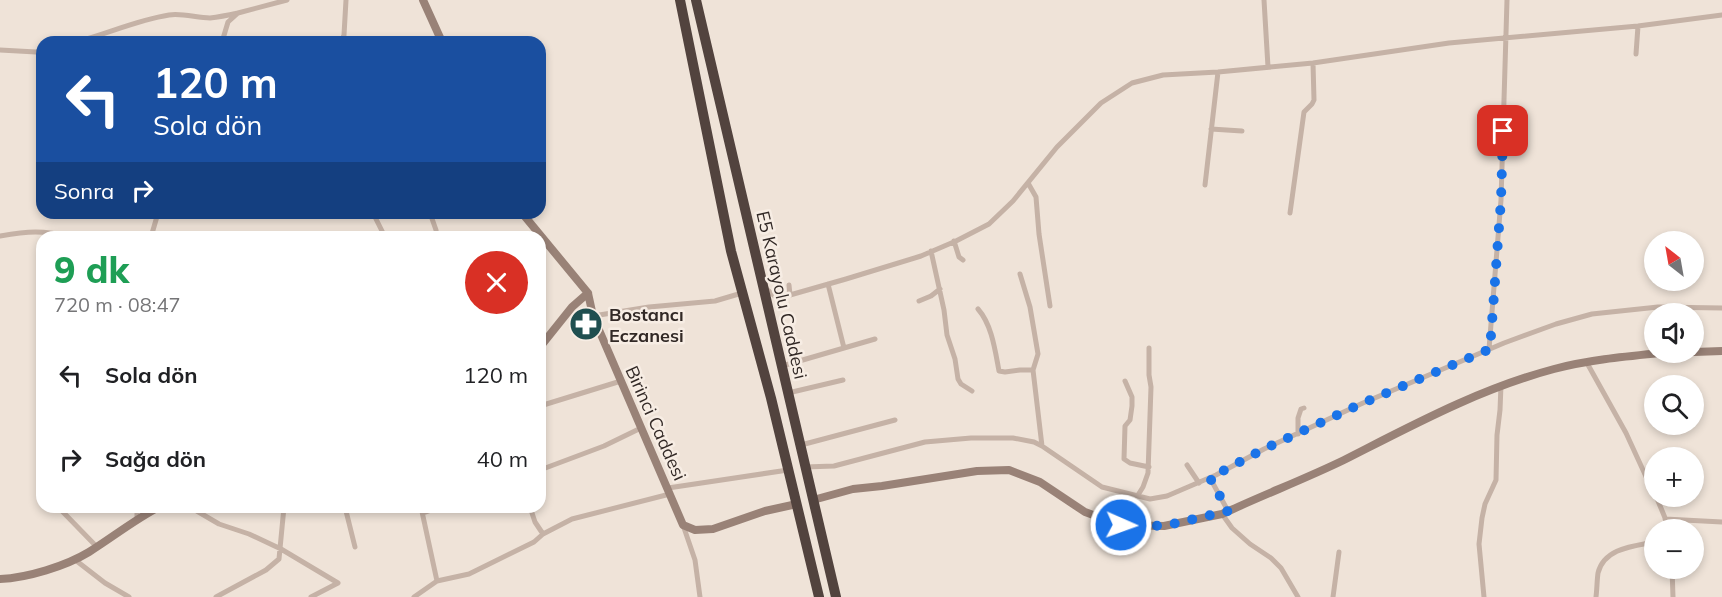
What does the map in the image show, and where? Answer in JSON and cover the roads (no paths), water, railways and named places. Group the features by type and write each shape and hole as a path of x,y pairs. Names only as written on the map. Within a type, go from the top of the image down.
{"highway":[{"name":"E5 Karayolu Caddesi","path":"680,0 731,251 771,398 819,597"},
{"name":"E5 Karayolu Caddesi","path":"696,0 836,597"},
{"path":"741,289 762,283"},
{"path":"747,308 767,303"}],"street":[{"path":"99,36 134,22 171,14 209,18 238,13 265,3 287,0"},
{"path":"344,36 346,0"},
{"path":"423,0 439,36"},
{"path":"1264,0 1268,67"},
{"path":"1490,349 1501,200 1507,0"},
{"path":"224,36 228,22 238,13"},
{"path":"762,283 776,297 790,295 931,251 989,224 1013,201 1057,147 1101,103 1132,83 1163,75 1313,63 1449,43 1638,26 1722,15"},
{"path":"1636,54 1638,26"},
{"path":"0,51 36,52"},
{"path":"1290,213 1304,112 1314,100 1313,63"},
{"path":"1205,185 1218,72"},
{"path":"1211,129 1242,131"},
{"path":"1028,183 1036,197 1050,306"},
{"path":"0,236 36,231"},
{"path":"954,242 959,257 963,260"},
{"name":"Birinci Caddesi","path":"546,248 588,293 593,316 669,491 695,560 700,597"},
{"path":"931,251 958,379 961,384 972,391"},
{"path":"1020,274 1030,307 1038,354 1033,370 1041,446"},
{"path":"828,284 843,348"},
{"path":"789,285 790,295"},
{"path":"593,316 649,307 715,301 741,289"},
{"path":"919,301 932,297 940,289"},
{"path":"546,338 572,307 588,293"},
{"path":"805,467 834,466 925,442 971,438 1013,438 1034,442 1102,487 1150,499 1167,496 1199,483 1264,449 1363,403 1490,349 1556,324 1592,314 1658,307 1722,308"},
{"path":"978,309 988,325 999,371 1033,370"},
{"path":"781,366 874,339"},
{"path":"1138,495 1146,482 1149,466 1151,387 1149,348"},
{"path":"1704,352 1722,351"},
{"path":"813,500 853,489 977,471 1009,470 1040,482 1085,512 1121,525 1164,526 1225,512 1341,461 1486,390 1555,368 1644,356"},
{"path":"1587,363 1626,433 1644,471"},
{"path":"788,393 843,380"},
{"path":"546,404 621,381"},
{"path":"1125,381 1132,397 1132,406 1130,420 1125,426 1124,459 1130,463 1149,466"},
{"path":"1484,597 1479,544 1485,504 1496,480 1501,385"},
{"path":"1298,434 1298,418 1301,409 1304,408"},
{"path":"799,446 895,420"},
{"path":"546,468 604,446 641,428"},
{"path":"1187,465 1199,483"},
{"path":"414,597 436,580 469,574 534,542 543,534 572,519 669,491 788,469"},
{"path":"1210,478 1232,528 1281,568 1298,597"},
{"path":"682,525 695,530 713,529 765,511 797,504"},
{"path":"1660,507 1665,519"},
{"path":"64,513 96,546"},
{"path":"137,513 137,518"},
{"path":"0,579 11,579 56,567 74,559 89,552 147,513"},
{"path":"200,513 219,524 249,534 280,549 338,583 311,597"},
{"path":"216,597 266,570 279,559 283,513"},
{"path":"346,513 355,548"},
{"path":"423,513 436,580"},
{"path":"532,513 543,534"},
{"path":"1704,521 1722,522"},
{"path":"1596,597 1598,574 1606,558 1616,550 1644,544"},
{"path":"1333,597 1338,552"},
{"path":"74,559 105,583 129,597"},
{"path":"1672,579 1673,597"}],"place":[{"name":"Bostancı Eczanesi","path":"586,324"}]}
